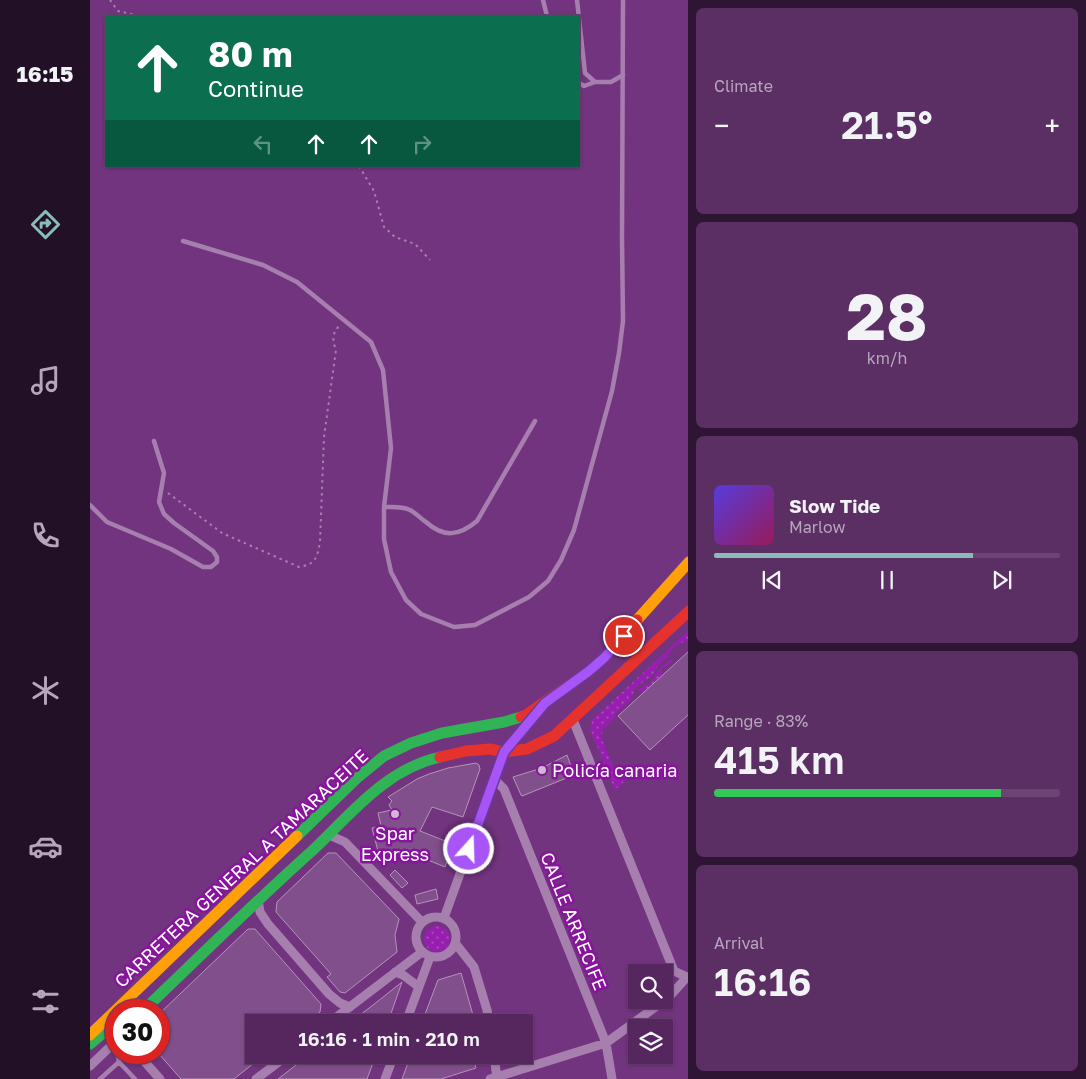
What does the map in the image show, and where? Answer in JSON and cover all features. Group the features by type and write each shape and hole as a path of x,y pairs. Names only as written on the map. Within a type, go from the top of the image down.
{"main road":[{"name":"CARRETERA GENERAL A TAMARACEITE","path":"128,999 343,791 384,756 411,743 442,733 517,719 545,703 604,658 688,562"},
{"path":"155,999 370,794 402,771 430,759 466,751 490,749 504,752 527,749 554,736 688,611"},
{"name":"CARRETERA GENERAL A TAMARACEITE","path":"90,1035 105,1021"},
{"path":"90,1044 105,1033"}],"street":[{"path":"444,918 504,752 545,703"},
{"path":"494,1064 495,1078 606,1043 669,997 688,978 674,971 573,720"},
{"path":"590,782 594,772"},
{"name":"CALLE ARRECIFE","path":"494,779 504,789 606,1043 612,1079"},
{"path":"329,835 345,842 422,922"},
{"path":"258,900 260,912 268,924 329,994 340,1003 350,1007"},
{"path":"433,917 444,918 454,926 457,938 456,944 448,954 436,958 426,954 416,940 416,934 422,922 433,917"},
{"path":"456,944 474,967 488,1014"},
{"path":"341,1014 395,972 426,954"},
{"path":"409,1014 419,987 426,954"},
{"path":"395,972 403,975 419,987"},
{"path":"90,1066 105,1052"},
{"path":"147,1064 160,1079"},
{"path":"256,1079 276,1064"},
{"path":"385,1079 391,1064"}],"lane":[{"path":"543,0 548,15"},
{"path":"577,0 579,15"},
{"path":"183,241 263,265 297,282 371,342 383,370 391,448 384,507 384,539 391,572 406,600 421,614 454,626 475,625 529,597 548,581 561,560 574,530 612,391 619,353 623,321 623,0"},
{"path":"580,27 585,73 595,82"},
{"path":"580,84 584,86 595,82 611,82 623,75"},
{"path":"384,507 398,507 411,510 433,529 448,534 466,530 477,521 534,420"},
{"path":"90,505 107,522 171,549 202,567 211,567 217,562 217,557 213,551 164,514 159,502 164,472 154,442"},
{"path":"100,1079 117,1064"},
{"path":"121,1064 135,1079"}],"path":[{"path":"110,0 118,11 136,15"},
{"path":"360,167 374,191 384,228 395,237 415,244 430,260"},
{"path":"161,493 169,493 222,533 299,567 309,566 317,558 320,542 324,437 336,350 332,340 336,329 344,320"}],"shaded area":[{"path":"688,631 688,640 675,646 658,665 652,676 635,688 631,700 615,714 616,716 602,731 603,741 617,776 621,780 626,780 615,790 590,729 592,720"},
{"path":"670,660 673,661 661,670 662,676 644,692 637,690 651,683 660,668"},
{"path":"437,926 446,930 450,939 446,948 437,952 428,948 424,939 428,930"}],"building":[{"path":"688,652 688,715 650,750 618,716"},
{"path":"567,755 574,775 521,795 513,777 542,768"},
{"path":"476,763 480,769 463,817 432,807 420,831 453,844 445,867 423,858 415,850 409,857 401,849 379,855 372,828 381,826 378,813 392,810 389,805 392,801 388,797 417,779 429,774 448,768"},
{"path":"328,853 336,853 399,919 395,935 397,952 345,993 340,992 327,977 331,974 276,912 277,902"},
{"path":"395,870 408,883 402,888 390,875"},
{"path":"436,889 438,899 417,904 415,895"},
{"path":"248,929 255,929 321,1004 320,1012 317,1014 245,1014 245,1064 253,1064 234,1079 181,1079 168,1064 170,1064 170,1003"},
{"path":"461,973 473,1014 425,1014 438,980"},
{"path":"402,982 391,1014 361,1014"},
{"path":"297,1064 373,1064 367,1079 278,1079"},
{"path":"408,1064 475,1064 476,1068 441,1079 402,1079"}],"traffic: fast":[{"path":"297,836 357,778 384,756 411,743 442,733 504,722 521,717"},
{"path":"155,999 356,808 386,782 421,763 440,757"},
{"path":"90,1044 105,1033"}],"traffic: slow":[{"path":"637,620 688,563"},
{"path":"90,1035 297,836"}],"traffic: jam":[{"path":"440,757 466,751 490,749 504,752 527,749 554,736 688,612"},
{"path":"521,717 589,671 604,658 637,620"}],"place":[{"name":"Policía canaria","path":"542,770"},
{"name":"Spar Express","path":"395,814"}],"route":[{"path":"469,849 504,752 545,703 589,671 624,636"}]}
